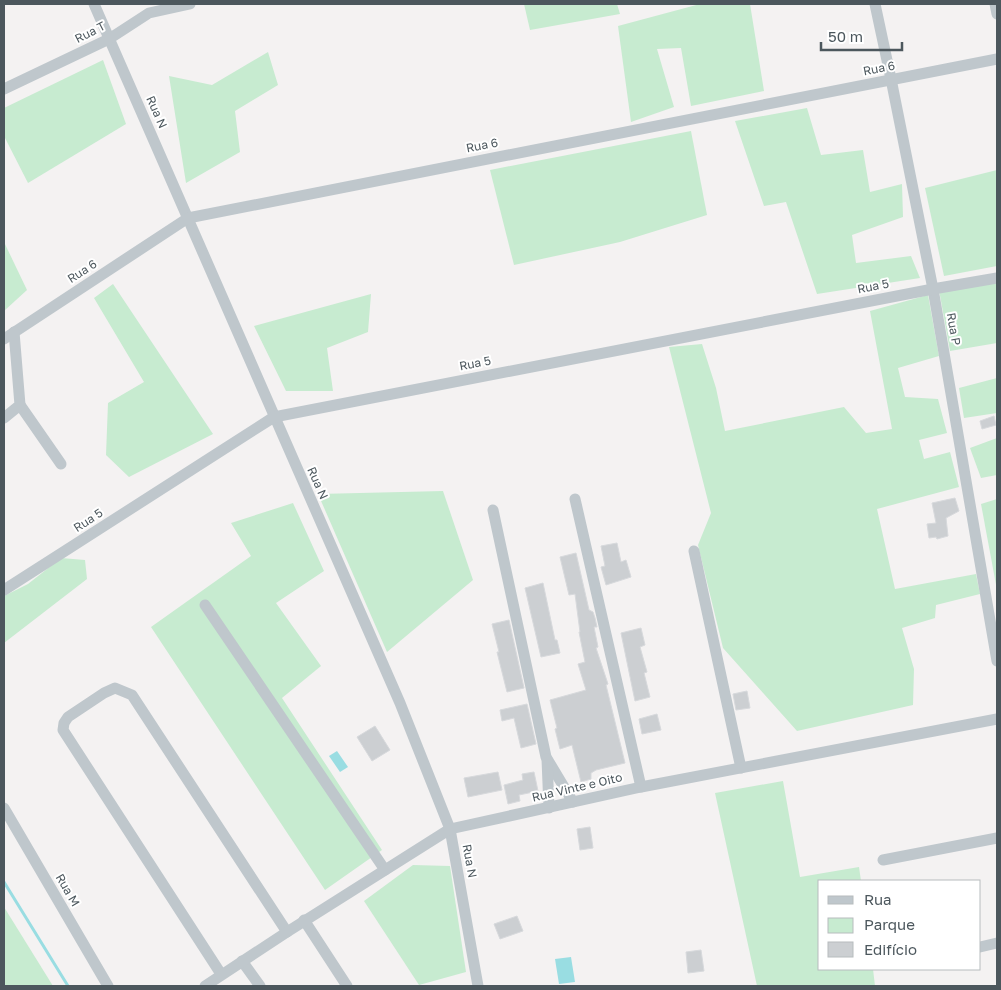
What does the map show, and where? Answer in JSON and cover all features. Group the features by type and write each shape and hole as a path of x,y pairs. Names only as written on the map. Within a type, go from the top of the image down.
{"street":[{"name":"Rua N","path":"94,4 400,703 450,828 478,986"},
{"path":"141,4 144,16"},
{"name":"Rua T","path":"4,89 110,39 144,16 190,4"},
{"name":"Rua P","path":"875,4 892,79 933,288 997,661"},
{"path":"995,4 997,14"},
{"name":"Rua 6","path":"4,339 188,218 997,58"},
{"name":"Rua 5","path":"4,590 274,417 933,288 997,278"},
{"path":"14,332 20,405 61,464"},
{"path":"4,418 20,405"},
{"path":"575,499 641,787"},
{"path":"493,510 546,757 549,808"},
{"path":"694,551 741,768"},
{"path":"205,605 385,870"},
{"path":"221,974 63,730 64,723 68,717 104,693 115,688 132,695 286,932"},
{"name":"Rua Vinte e Oito","path":"205,986 304,920 450,828 641,787 997,718"},
{"path":"546,757 573,802"},
{"name":"Rua M","path":"4,808 108,986"},
{"path":"882,860 997,838"},
{"path":"304,920 347,986"},
{"path":"981,947 997,944"},
{"path":"242,961 260,986"}],"green space":[{"path":"524,4 617,4 620,14 530,30"},
{"path":"700,4 750,4 764,91 691,106 681,48 657,49 674,107 631,122 618,26"},
{"path":"268,52 278,85 235,111 240,152 186,183 169,76 212,85"},
{"path":"103,60 126,124 28,183 4,136 4,108"},
{"path":"807,108 821,155 863,150 870,192 902,184 903,217 852,235 856,263 911,256 920,278 817,294 786,202 764,206 735,121"},
{"path":"691,131 707,215 620,242 514,265 490,170"},
{"path":"997,170 997,266 944,276 925,188"},
{"path":"4,242 27,290 4,311"},
{"path":"997,281 997,343 950,351 939,290"},
{"path":"113,284 213,434 129,477 106,455 108,403 144,382 94,298"},
{"path":"371,294 368,332 327,348 333,391 286,391 254,326"},
{"path":"928,295 939,356 898,368 905,397 938,399 947,433 919,440 924,459 950,452 959,487 877,509 895,589 976,574 980,594 936,605 935,618 902,628 914,669 913,705 797,731 723,648 698,545 711,513 669,347 702,344 716,388 725,431 844,407 866,433 892,429 870,311"},
{"path":"997,378 997,413 964,418 959,388"},
{"path":"997,438 997,475 981,478 970,448"},
{"path":"443,491 473,580 387,652 318,494"},
{"path":"997,499 997,590 981,504"},
{"path":"293,503 324,571 276,603 321,666 282,698 382,850 325,890 151,627 251,556 231,523"},
{"path":"61,558 85,560 87,579 4,643 4,596 28,584"},
{"path":"783,781 800,877 859,867 861,880 818,880 818,970 873,970 875,986 757,986 715,793"},
{"path":"413,865 450,866 466,972 419,985 364,901"},
{"path":"4,907 53,986 4,986"}],"water":[{"path":"337,751 348,767 340,772 329,756"},
{"path":"571,957 575,982 559,984 555,959"}],"building":[{"path":"994,416 996,425 982,429 980,421"},
{"path":"955,498 959,511 946,518 948,536 937,539 936,537 929,538 927,524 936,523 932,503"},
{"path":"617,543 621,562 626,560 631,577 606,585 601,567 605,566 601,546"},
{"path":"576,553 589,610 593,612 595,618 597,627 594,627 598,647 596,648 608,684 606,685 625,763 596,770 591,773 591,779 581,782 572,745 560,749 550,700 586,690 578,664 585,662 579,632 575,594 569,595 560,557"},
{"path":"543,583 555,640 557,640 560,653 541,657 525,588"},
{"path":"509,620 524,688 507,692 492,624"},
{"path":"641,628 645,645 640,647 647,672 644,673 650,697 635,701 621,633"},
{"path":"747,691 750,708 736,710 733,694"},
{"path":"527,704 536,744 521,748 514,718 502,721 500,710"},
{"path":"657,714 661,730 642,734 639,719"},
{"path":"375,726 390,750 372,761 357,737"},
{"path":"498,772 502,790 468,797 464,778"},
{"path":"534,772 538,791 519,795 520,801 508,804 504,785 523,780 522,774"},
{"path":"590,827 593,848 580,850 577,829"},
{"path":"517,916 523,931 500,939 494,924"},
{"path":"701,950 704,971 688,973 686,952"}],"waterway":[{"path":"4,882 68,986"}]}
